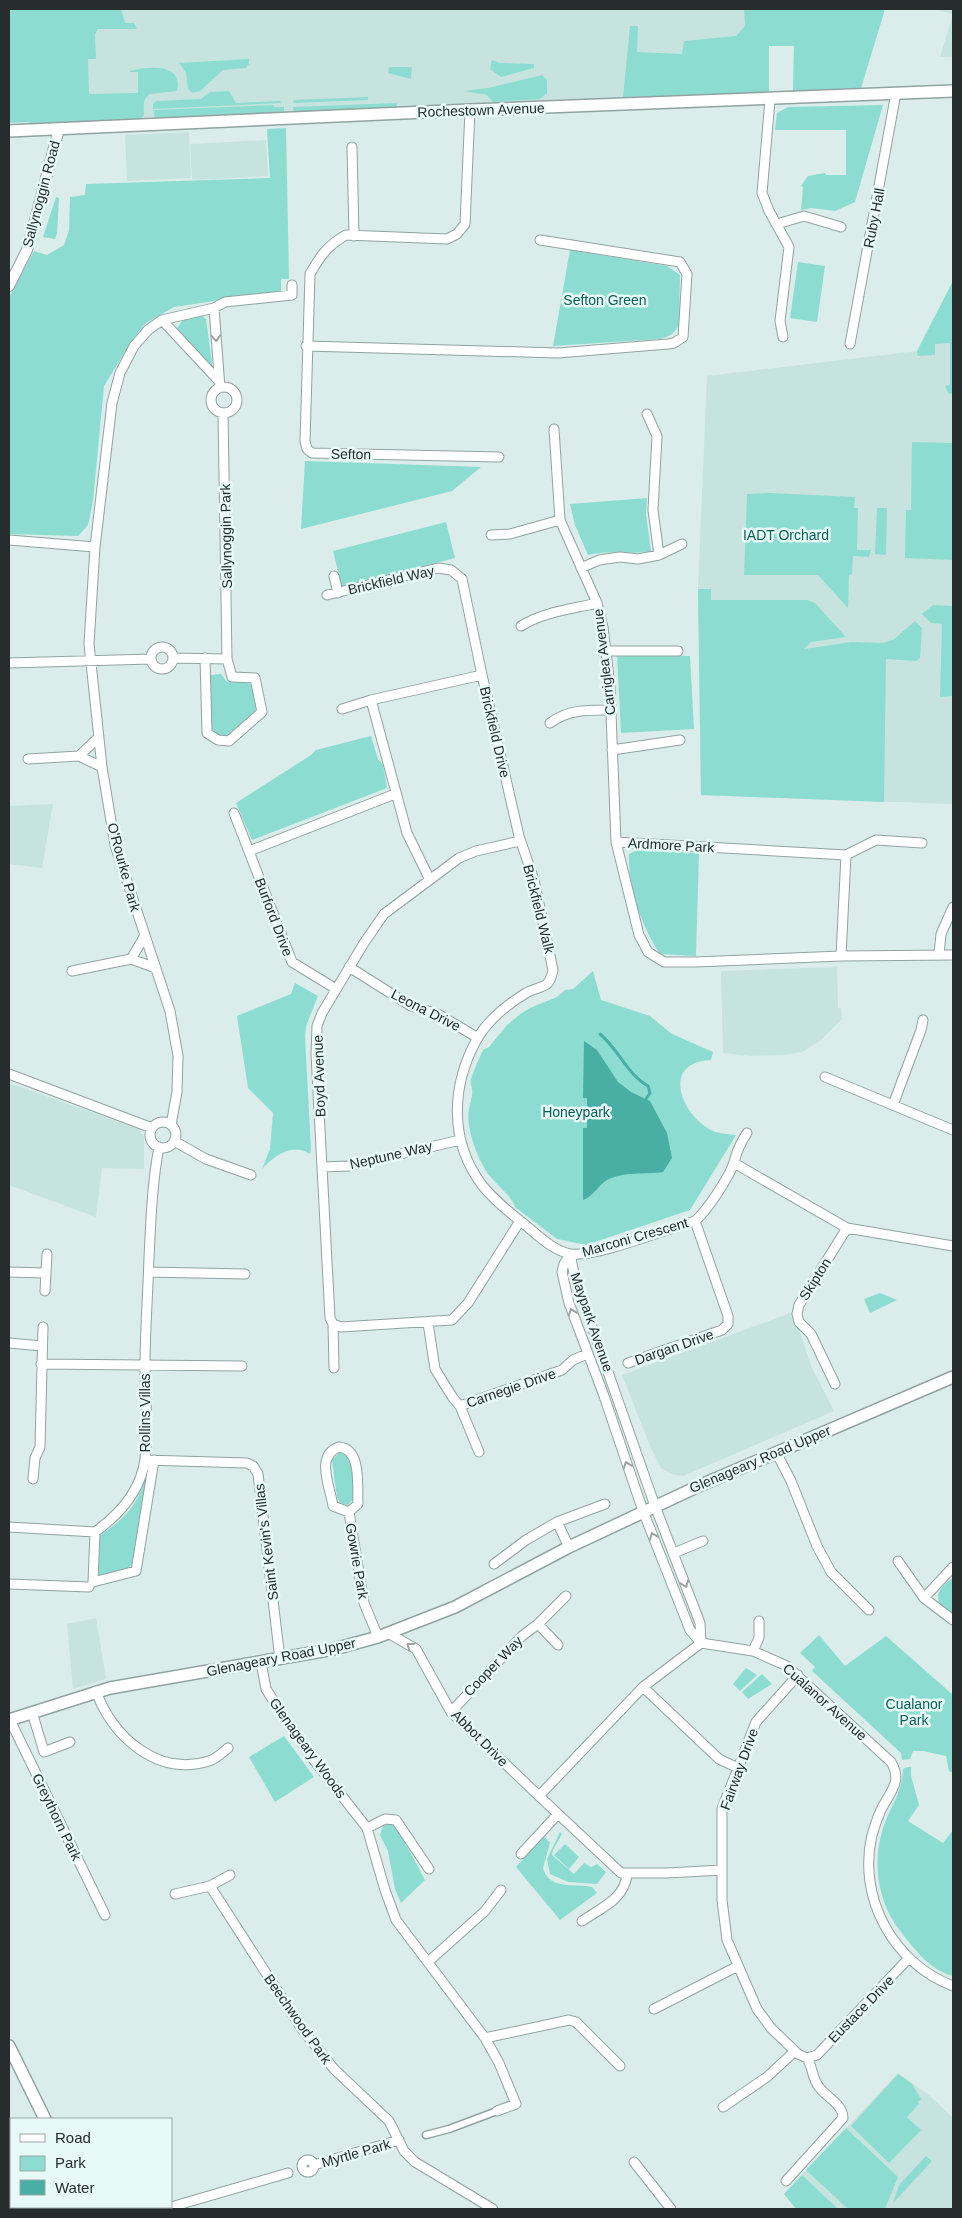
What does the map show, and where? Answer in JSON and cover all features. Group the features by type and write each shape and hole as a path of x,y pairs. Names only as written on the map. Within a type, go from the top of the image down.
{"main road":[{"name":"Rochestown Avenue","path":"9,131 953,91"},
{"name":"Glenageary Road Upper","path":"9,1720 96,1691 334,1649 383,1635 455,1607 643,1511 953,1377"},
{"path":"9,2046 45,2118"}],"street":[{"name":"Ruby Hall","path":"850,344 896,93"},
{"path":"770,100 762,193 789,247 780,321 783,336"},
{"name":"Sefton","path":"470,110 465,224 457,234 447,239 346,235 333,242 321,254 310,274 306,346 305,441 307,449 312,453 499,457"},
{"name":"Sallynoggin Road","path":"9,286 27,250 59,129"},
{"path":"352,147 354,236"},
{"path":"778,224 804,216 841,227"},
{"path":"306,346 558,353 668,344 680,340 685,332 687,274 680,262 540,240"},
{"path":"92,662 89,644 95,548 112,403 118,380 134,346 148,330 162,320 214,308 225,302 292,295 292,285"},
{"name":"Sallynoggin Park","path":"214,308 219,384 213,393 211,401 214,408 223,413 227,659"},
{"path":"162,320 219,384 232,390 236,397 233,408 223,413"},
{"path":"647,414 657,436 653,510 659,555"},
{"name":"Carriglea Avenue","path":"554,429 560,520 598,603 606,651 611,710 616,842"},
{"path":"491,536 510,534 560,520"},
{"path":"9,540 95,548"},
{"path":"581,568 599,560 620,557 638,559 659,555 682,544"},
{"name":"Brickfield Way","path":"327,595 438,568 451,570 462,580 482,675"},
{"name":"Brickfield Way","path":"334,576 338,593"},
{"path":"521,626 530,620 555,612 598,603"},
{"path":"162,647 169,649 173,658 171,665 162,670 154,666 151,659 154,650 162,647"},
{"path":"606,651 678,651"},
{"path":"173,658 205,658 227,659 232,677 255,678 262,712 229,741 218,740 207,733 205,658"},
{"path":"9,663 151,659"},
{"name":"O'Rourke Park","path":"92,662 102,767 115,845 170,1011 178,1056 177,1092 171,1125"},
{"name":"Brickfield Drive","path":"342,709 371,700 482,675 520,841"},
{"path":"371,700 407,834 429,878"},
{"path":"550,723 560,716 579,710 611,710"},
{"path":"79,756 99,737"},
{"path":"612,750 680,740"},
{"path":"28,759 79,756 102,767"},
{"path":"249,851 396,794"},
{"name":"Burford Drive","path":"234,813 292,962 336,989"},
{"path":"841,956 846,855 876,840 922,843"},
{"name":"Boyd Avenue","path":"334,1368 334,1324 330,1318 316,1054 317,1026 349,967 384,914 429,878 458,858 476,851 520,841"},
{"name":"Brickfield Walk","path":"520,841 534,880 554,970 552,978"},
{"name":"Ardmore Park","path":"846,855 616,842 640,935 648,952 664,962 953,954"},
{"path":"940,954 942,934 953,907"},
{"path":"131,959 144,937"},
{"path":"72,971 131,959 156,968"},
{"name":"Leona Drive","path":"349,967 411,1006 438,1014 478,1038"},
{"name":"Marconi Crescent","path":"552,978 547,984 527,993 501,1011 478,1038 466,1062 456,1094 460,1140 471,1168 481,1184 520,1221 558,1250 570,1254 593,1252 695,1221 701,1215 734,1162 737,1148 747,1133"},
{"path":"893,1105 922,1030 923,1020"},
{"path":"9,1074 152,1128 163,1122 171,1125 176,1132 174,1141 167,1146 159,1146 151,1137 152,1128"},
{"path":"825,1078 953,1130"},
{"name":"Neptune Way","path":"322,1167 348,1166 460,1140"},
{"path":"174,1141 206,1159 251,1175"},
{"name":"Rollins Villas","path":"95,1532 109,1522 129,1501 150,1460 145,1365 153,1178 159,1146"},
{"path":"734,1162 847,1228 953,1246"},
{"path":"334,1324 341,1327 452,1320 458,1316 520,1221"},
{"name":"Dargan Drive","path":"628,1363 722,1330 728,1324 728,1316 695,1221"},
{"name":"Skipton","path":"835,1384 811,1334 800,1322 797,1314 799,1305 847,1228"},
{"path":"45,1291 47,1254"},
{"name":"Maypark Avenue","path":"570,1254 562,1272 569,1303 604,1396 643,1511"},
{"name":"Maypark Avenue","path":"570,1254 574,1278 655,1506"},
{"path":"9,1272 46,1273"},
{"path":"149,1272 246,1274"},
{"name":"Carnegie Drive","path":"428,1323 435,1369 460,1406 479,1452"},
{"path":"33,1479 35,1458 40,1446 43,1327"},
{"path":"9,1343 42,1346"},
{"name":"Carnegie Drive","path":"460,1406 562,1370 573,1360 587,1354"},
{"path":"41,1364 145,1365"},
{"name":"Rollins Villas","path":"145,1365 242,1366"},
{"path":"604,1396 616,1392"},
{"name":"Gowrie Park","path":"339,1447 349,1450 355,1458 358,1504 349,1512 333,1506 325,1461 329,1452 339,1447"},
{"path":"776,1452 791,1481 817,1546 831,1572 869,1610"},
{"path":"9,1584 91,1585 136,1571 150,1460"},
{"name":"Saint Kevin's Villas","path":"150,1460 247,1463 253,1466 258,1474 280,1659"},
{"path":"494,1564 557,1522 605,1504"},
{"path":"655,1506 700,1624 701,1643"},
{"path":"643,1511 690,1630 701,1643"},
{"name":"Gowrie Park","path":"349,1512 364,1603 383,1635"},
{"path":"557,1522 569,1548"},
{"path":"9,1527 95,1532 91,1585"},
{"path":"674,1553 703,1541"},
{"path":"898,1561 924,1598 953,1620"},
{"path":"924,1598 953,1567"},
{"name":"Cooper Way","path":"451,1712 522,1636 538,1624 566,1596"},
{"path":"753,1651 758,1638 759,1621"},
{"path":"538,1624 558,1644"},
{"name":"Abbot Drive","path":"383,1635 416,1649 451,1712 615,1868 627,1874"},
{"path":"539,1796 643,1687 701,1643"},
{"name":"Cualanor Avenue","path":"701,1643 753,1651 779,1661 798,1675 891,1762 896,1770 897,1780 878,1816 873,1833 869,1856 870,1878 873,1896 882,1922 908,1959"},
{"name":"Glenageary Woods","path":"261,1662 266,1689 280,1711 367,1828 396,1920 485,2038 499,2063 516,2104 449,2129 426,2135"},
{"name":"Fairway Drive","path":"798,1675 758,1718 722,1809 722,1870 724,1926 738,1966 762,2018 795,2051 810,2058"},
{"path":"643,1687 719,1759 738,1768"},
{"path":"96,1691 102,1708 116,1729 139,1748 162,1762 180,1766 210,1761 228,1748"},
{"path":"32,1712 44,1752 70,1742"},
{"name":"Greythorn Park","path":"9,1720 105,1915"},
{"path":"521,1854 558,1814"},
{"path":"367,1828 385,1819 396,1820 429,1869"},
{"path":"582,1922 620,1896 625,1889 627,1874 722,1870"},
{"path":"175,1894 210,1886 230,1875"},
{"name":"Beechwood Park","path":"210,1886 302,2029 334,2068 389,2120 404,2151 415,2162 493,2209"},
{"path":"428,1962 485,1911 501,1890"},
{"path":"908,1959 933,1977 953,1986"},
{"name":"Eustace Drive","path":"810,2058 908,1959"},
{"path":"654,2009 738,1966"},
{"path":"485,2038 569,2020 576,2022 620,2066"},
{"path":"723,2107 767,2077 795,2051"},
{"path":"786,2181 843,2118 840,2107 820,2088 813,2078 810,2058"},
{"name":"Myrtle Park","path":"314,2165 398,2140"},
{"path":"634,2162 671,2209"},
{"path":"172,2207 288,2173"}],"shaded area":[{"path":"9,9 885,9 861,88 793,91 794,46 769,46 769,93 9,123"},
{"path":"933,9 953,9 953,14"},
{"path":"953,14 953,57 940,57"},
{"path":"189,132 191,178 127,181 125,135"},
{"path":"266,140 268,176 192,180 190,144"},
{"path":"953,281 953,804 701,795 698,589 707,376 917,351"},
{"path":"53,804 42,868 9,864 9,806"},
{"path":"837,967 838,1008 841,1008 842,1019 821,1040 802,1052 783,1055 750,1056 723,1053 721,971"},
{"path":"9,1083 139,1129 144,1137 144,1169 102,1168 96,1217 9,1185"},
{"path":"793,1312 812,1368 834,1411 683,1476 671,1474 661,1468 650,1446 622,1375"},
{"path":"96,1618 106,1679 73,1689 67,1624"},
{"path":"898,2073 930,2096 953,2118 953,2209 796,2209 784,2194"}],"green space":[{"path":"9,9 121,9 125,23 134,23 137,29 98,29 95,34 96,59 88,59 89,94 138,93 138,72 130,71 146,68 170,71 175,75 178,82 177,91 147,96 144,103 144,115 140,120 9,123"},
{"path":"744,9 885,9 861,88 793,91 794,46 769,46 769,93 623,97 630,26 638,26 637,52 682,54 684,41 736,36 745,26"},
{"path":"249,59 249,64 246,68 223,70 200,91 192,93 188,89 186,73 179,63"},
{"path":"492,60 499,63 534,64 534,68 501,77 490,69"},
{"path":"389,67 412,67 411,79 388,73"},
{"path":"542,75 547,80 547,93 540,99 493,102 487,95 464,91 488,88"},
{"path":"229,91 236,103 280,101 281,103 153,109 153,104 156,101 201,99 210,92"},
{"path":"368,97 368,100 294,103 293,100"},
{"path":"397,103 396,109 294,114 293,107"},
{"path":"274,105 274,107 284,107 284,114 160,119 155,118 153,110"},
{"path":"883,105 855,202 835,211 812,208 801,210 803,187 801,186 808,176 825,173 826,175 846,175 846,130 775,130 777,113 788,107"},
{"path":"286,128 289,279 281,279 281,291 174,307 146,323 131,342 104,386 93,501 88,525 78,536 9,534 9,297 34,251 47,255 64,245 69,230 70,197 85,195 86,184 270,178 267,129"},
{"path":"56,197 59,198 57,234 55,239 43,237"},
{"name":"Sefton Green","path":"570,250 667,266 680,275 679,325 675,331 659,339 553,346"},
{"path":"798,262 825,266 817,322 790,318"},
{"path":"953,281 953,394 948,393 945,386 950,385 950,343 935,344 935,355 918,356 917,351"},
{"path":"201,315 206,319 213,370 177,328 183,320"},
{"path":"912,442 953,443 953,560 905,558 906,510 911,510"},
{"path":"305,461 481,467 452,491 301,529"},
{"name":"IADT Orchard","path":"770,493 855,497 854,508 858,508 857,550 871,550 869,557 853,556 852,574 849,575 848,608 818,575 744,575 747,494"},
{"path":"647,498 646,515 651,551 588,555 575,525 570,504"},
{"path":"877,508 887,508 886,555 875,554"},
{"path":"446,522 455,558 342,587 333,551"},
{"path":"698,589 711,589 711,600 807,600 815,603 846,637 811,642 804,649 851,642 882,643 893,640 915,621 922,628 920,658 916,661 886,659 884,802 701,795"},
{"path":"933,605 953,606 953,696 940,697 942,624 931,623 922,614"},
{"path":"617,654 690,656 694,729 621,733"},
{"path":"221,674 227,682 249,683 253,687 258,709 228,736 220,736 211,728 211,675"},
{"path":"371,736 378,759 383,765 387,788 252,840 236,803 316,750"},
{"path":"637,850 699,853 696,956 660,954 653,943 637,907 631,880 629,854"},
{"name":"Honeypark","path":"593,971 601,1000 650,1016 672,1034 713,1052 711,1060 695,1063 685,1070 681,1079 681,1091 692,1114 702,1124 716,1132 736,1135 690,1210 586,1245 557,1239 515,1207 514,1203 485,1169 473,1143 468,1116 472,1095 471,1079 483,1050 489,1047 507,1025 519,1015 530,1008 557,997 565,990 573,989"},
{"path":"295,983 318,996 306,1026 305,1037 311,1149 310,1154 297,1149 284,1152 272,1159 262,1169 270,1149 273,1113 248,1088 237,1016 291,994"},
{"path":"880,1293 897,1300 870,1313 864,1299"},
{"path":"340,1452 347,1454 350,1459 355,1497 348,1505 340,1503 337,1497 332,1460"},
{"path":"151,1467 133,1563 128,1568 98,1576 97,1537 115,1525 130,1509 138,1497"},
{"path":"953,1578 953,1615 942,1606 938,1597 942,1588"},
{"name":"Cualanor Park","path":"819,1635 845,1666 886,1636 953,1695 953,1773 949,1771 946,1756 913,1751 910,1759 902,1760 901,1753 812,1671 815,1667 800,1653"},
{"path":"746,1668 757,1675 740,1691 733,1684"},
{"path":"762,1674 772,1684 748,1699 742,1692"},
{"path":"284,1736 314,1777 275,1802 249,1757"},
{"name":"Cualanor Park","path":"911,1767 911,1776 919,1805 908,1821 943,1843 953,1830 953,1976 930,1964 912,1946 893,1920 881,1893 878,1879 878,1849 881,1834 899,1789 903,1769"},
{"path":"391,1823 400,1833 425,1880 401,1903 395,1889 388,1851 380,1835 383,1826"},
{"path":"560,1832 562,1834 552,1855 574,1874 584,1863 591,1867 597,1864 606,1872 597,1884 568,1882 550,1874 547,1859"},
{"path":"544,1836 550,1843 543,1868 546,1875 551,1880 564,1885 592,1887 597,1893 560,1920 516,1867"},
{"path":"565,1844 579,1857 569,1869 554,1855"},
{"path":"898,2074 912,2084 921,2099 907,2117 921,2130 889,2163 851,2126"},
{"path":"846,2128 898,2177 885,2209 848,2209 806,2170"},
{"path":"926,2156 932,2161 893,2203 899,2185"},
{"path":"802,2175 838,2209 796,2209 784,2194"}],"water":[{"path":"584,1041 597,1050 618,1082 631,1092 650,1101 667,1133 672,1158 663,1172 627,1174 614,1177 604,1182 590,1196 583,1200 583,1128 587,1128 587,1098 583,1098"}],"waterway":[{"path":"600,1034 613,1047 634,1075 648,1086 650,1093 646,1099"}]}
